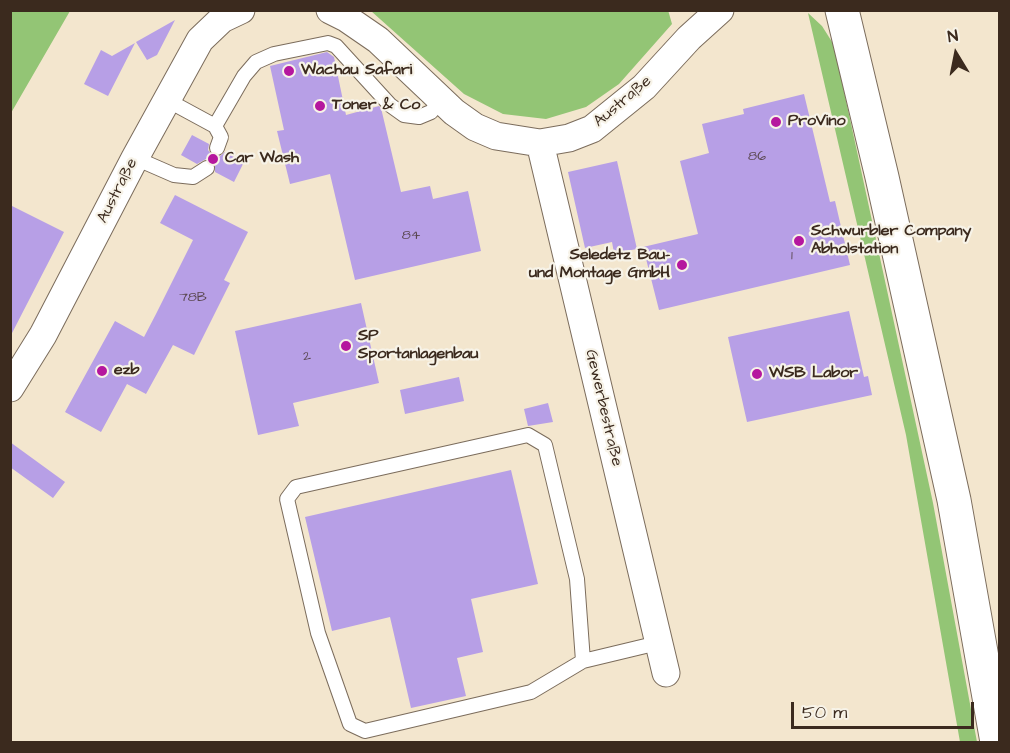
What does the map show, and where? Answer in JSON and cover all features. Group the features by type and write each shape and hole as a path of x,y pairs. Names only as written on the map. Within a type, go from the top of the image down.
{"main road":[{"path":"842,10 885,189 954,500 997,742"}],"street":[{"name":"Austraße","path":"330,10 378,40 454,112 475,127 508,139 540,143 569,138 592,129 644,87 689,38 720,10"},
{"name":"Austraße","path":"10,388 66,291 200,40 226,13"},
{"name":"Gewerbestraße","path":"540,143 666,673"}],"lane":[{"path":"215,126 244,76 256,62 274,54 328,43 336,46 390,105 404,115 419,117 431,112 441,100"},
{"path":"167,100 215,126 221,137 217,148"},
{"path":"135,158 174,176 193,177 207,168"},
{"path":"583,661 577,579 545,445 528,435 297,487 287,499 318,633 350,724 365,731 531,692 583,661 658,643"}],"green space":[{"path":"668,10 672,24 619,84 586,107 546,119 503,114 464,94 371,11"},
{"path":"10,11 70,11 11,113"},
{"path":"808,13 822,26 834,45 933,503 977,742 960,742 906,435"}],"building":[{"path":"175,20 157,55 147,60 136,42"},
{"path":"135,43 108,96 84,84 101,50 112,56"},
{"path":"327,52 334,57 346,115 379,106 381,108 401,192 430,186 433,199 468,191 481,251 355,280 330,174 290,184 277,131 284,130 270,66"},
{"path":"804,94 830,202 835,201 850,265 659,310 643,247 698,234 680,161 709,153 702,124 744,114 743,109"},
{"name":"Car Wash","path":"192,135 209,144 208,150 213,156 219,157 225,152 244,162 234,182 215,172 215,164 211,160 206,159 197,164 181,155"},
{"path":"617,161 637,249 614,253 612,242 585,248 568,172"},
{"path":"175,195 248,232 224,280 230,283 194,355 173,345 146,394 127,384 101,432 65,412 115,321 144,337 156,314 193,240 160,223"},
{"path":"10,205 64,232 10,337"},
{"path":"361,303 379,383 293,403 299,426 258,435 235,331"},
{"path":"849,311 864,377 868,376 872,395 747,422 728,337"},
{"path":"459,377 464,401 405,414 400,390"},
{"path":"548,403 553,422 528,426 524,409"},
{"path":"10,442 65,482 53,498 10,467"},
{"path":"511,470 538,584 471,599 483,652 457,658 466,696 411,708 390,617 332,631 305,517"}],"place":[{"name":"Wachau Safari","path":"289,71"},
{"name":"Toner & Co","path":"320,106"},
{"name":"ProVino","path":"776,122"},
{"name":"Car Wash","path":"213,159"},
{"name":"Schwurbler Company Abholstation","path":"799,241"},
{"name":"Seledetz Bau- und Montage GmbH","path":"682,265"},
{"name":"SP Sportanlagenbau","path":"346,346"},
{"name":"ezb","path":"102,371"},
{"name":"WSB Labor","path":"757,374"}]}
